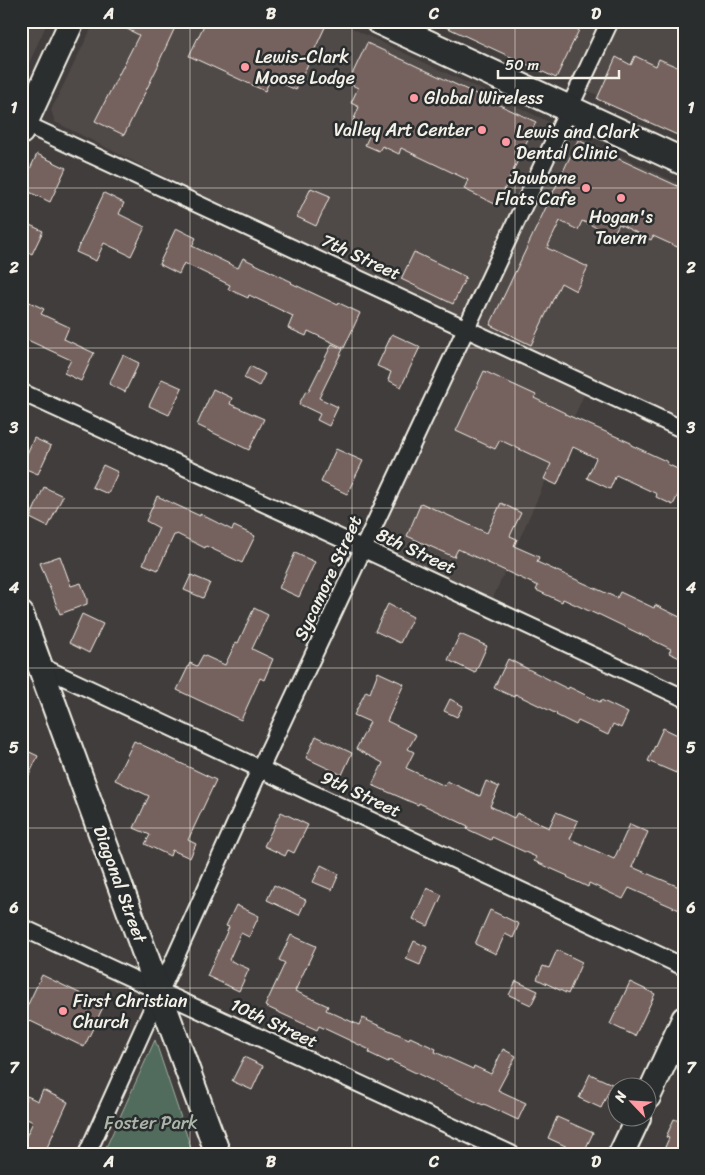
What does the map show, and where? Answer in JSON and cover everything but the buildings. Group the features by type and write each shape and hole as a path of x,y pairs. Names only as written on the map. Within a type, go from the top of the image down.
{"main road":[{"path":"22,126 72,21"},
{"path":"380,21 684,162"},
{"name":"Diagonal Street","path":"21,614 31,662 160,992 218,1154"},
{"path":"657,1078 684,1019"},
{"path":"621,1154 633,1128"}],"street":[{"name":"Sycamore Street","path":"87,1154 260,769 610,21"},
{"name":"7th Street","path":"22,126 684,430"},
{"name":"8th Street","path":"21,392 684,698"},
{"name":"9th Street","path":"31,662 684,967"},
{"name":"10th Street","path":"21,927 510,1154"}],"shaded area":[{"path":"21,21 48,21 21,81"},
{"path":"95,21 337,21 684,186 684,430 588,386 489,607 364,549 467,329 55,122 51,110"},
{"path":"437,21 684,21 684,135"}],"green space":[{"name":"Foster Park","path":"155,1040 193,1154 103,1154"}],"place":[{"name":"Lewis-Clark Moose Lodge","path":"245,67"},
{"name":"Global Wireless","path":"414,98"},
{"name":"Valley Art Center","path":"482,130"},
{"name":"Lewis and Clark Dental Clinic","path":"506,142"},
{"name":"Jawbone Flats Cafe","path":"586,188"},
{"name":"Hogan's Tavern","path":"621,198"},
{"name":"First Christian Church","path":"63,1011"}]}
